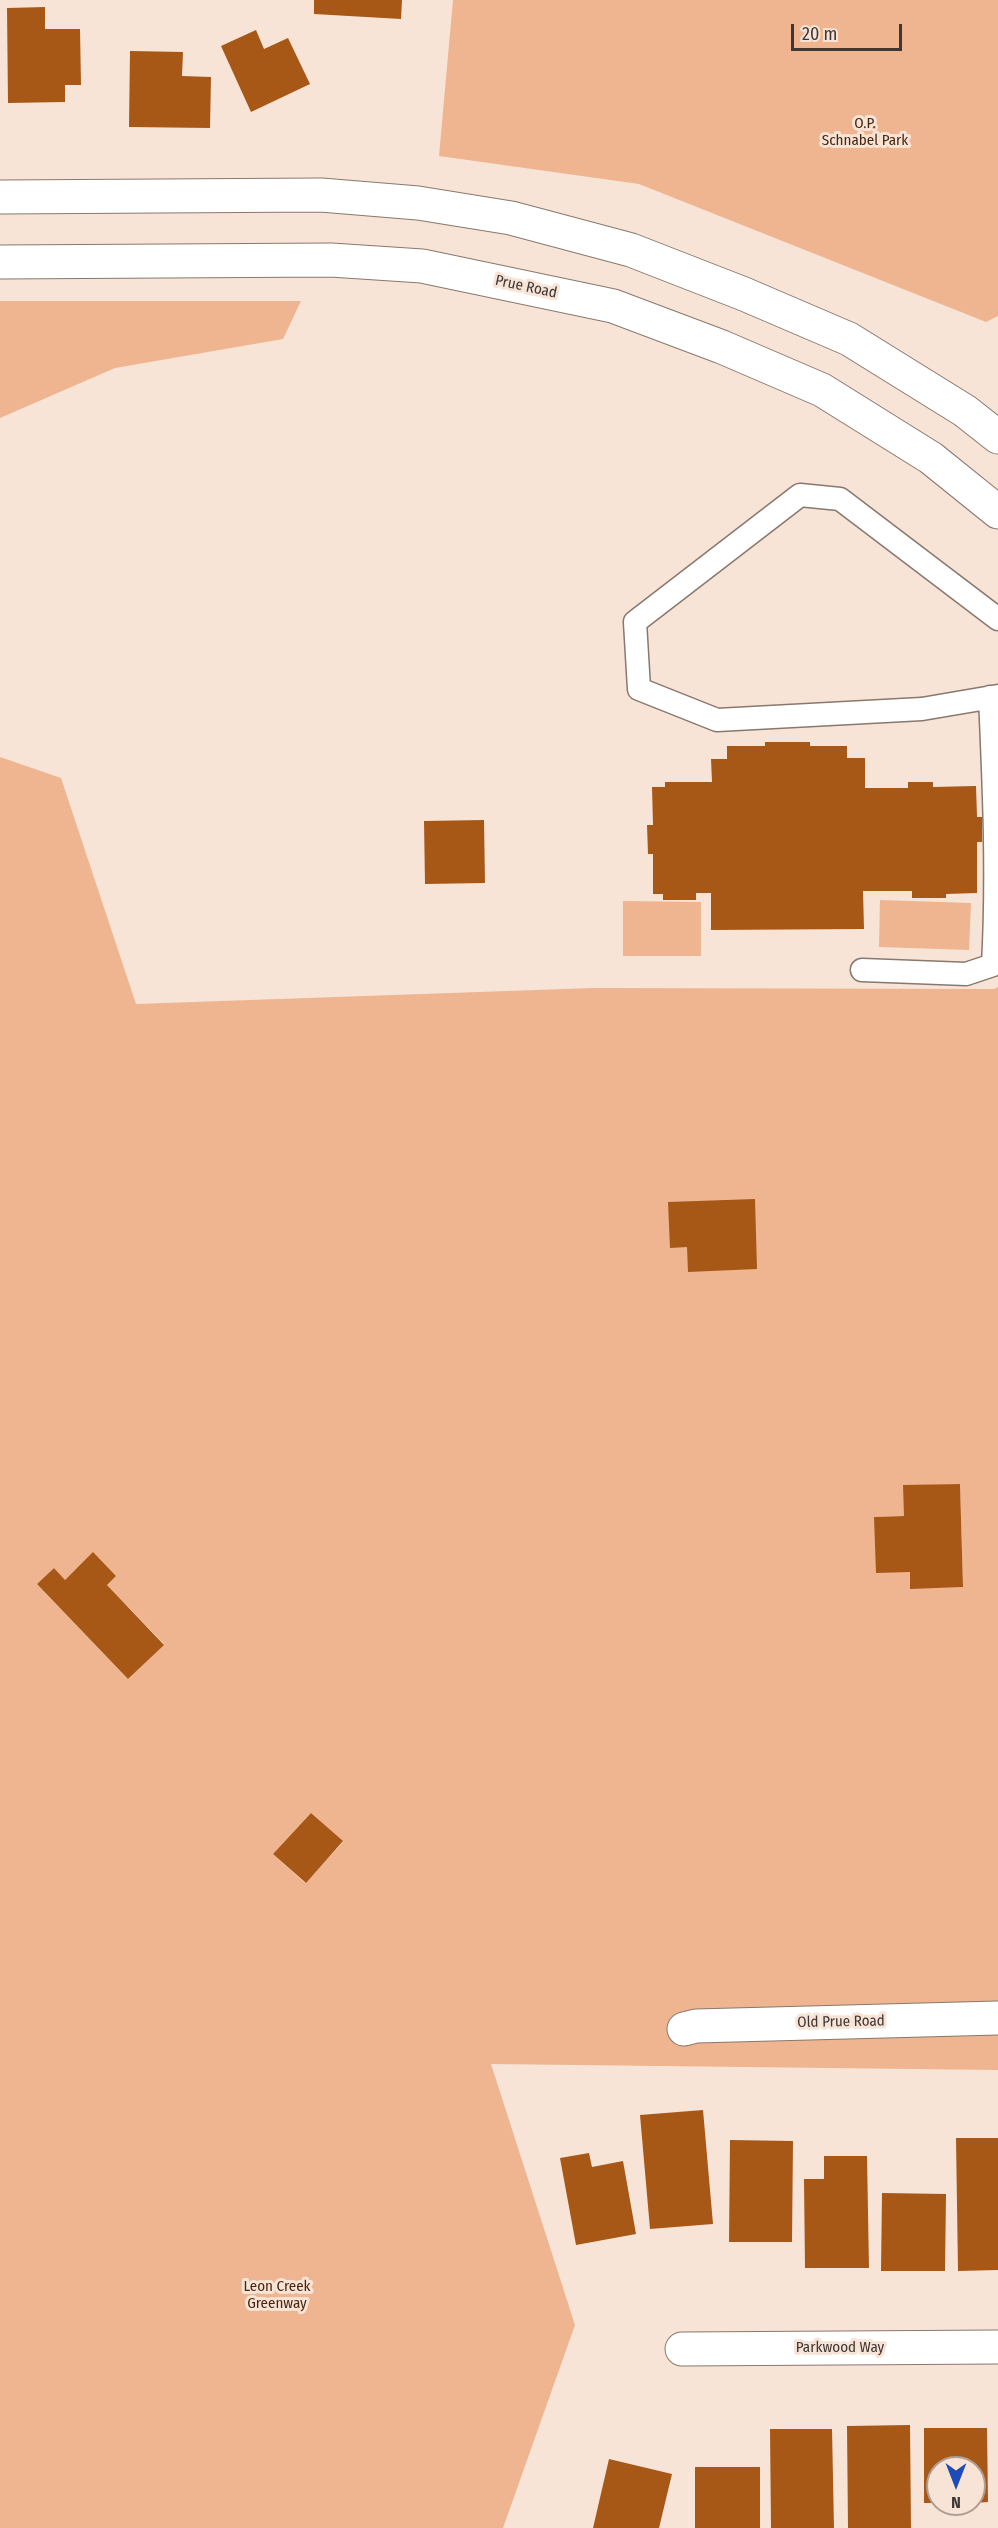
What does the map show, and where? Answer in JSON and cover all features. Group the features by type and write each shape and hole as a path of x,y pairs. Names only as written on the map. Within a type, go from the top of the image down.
{"main road":[{"path":"0,197 321,195 418,203 512,218 631,250 744,294 849,339 965,411 998,437"},
{"name":"Prue Road","path":"0,262 331,260 422,266 613,306 722,347 822,390 931,458 998,512"},
{"name":"Old Prue Road","path":"684,2029 696,2026 998,2018"},
{"name":"Parkwood Way","path":"682,2349 998,2347"}],"lane":[{"path":"862,970 966,974 993,965 996,930 994,697 922,709 717,720 639,689 635,622 800,495 840,499 998,619"}],"green space":[{"name":"O.P. Schnabel Park","path":"453,0 998,0 998,316 986,322 639,184 439,156"},
{"path":"0,301 301,301 283,339 115,368 0,418"},
{"name":"Leon Creek Greenway","path":"0,757 61,778 136,1004 593,988 994,989 998,987 998,2070 491,2064 575,2325 503,2528 0,2528","holes":["960,1484 963,1587 910,1588 910,1572 874,1517 904,1516 904,1486","93,1553 116,1576 107,1585 164,1644 128,1679 37,1584 54,1568 65,1580","311,1813 343,1842 305,1883 273,1854"]},
{"path":"880,900 971,903 969,950 879,947"},
{"path":"623,901 701,902 701,956 623,956"}],"building":[{"path":"314,0 402,0 401,19 314,14"},
{"path":"45,7 45,29 80,29 81,85 65,85 65,102 8,103 7,8"},
{"path":"256,30 264,49 288,38 310,84 251,112 221,46"},
{"path":"130,51 183,52 182,76 211,77 210,128 129,127"},
{"path":"765,742 810,742 810,746 847,746 847,758 865,758 865,788 908,788 908,782 933,782 933,787 976,786 977,817 982,817 982,842 977,842 977,893 946,894 946,898 912,898 912,891 863,891 864,929 711,930 711,893 696,893 696,900 663,900 663,894 653,894 653,854 648,854 647,825 653,825 652,787 665,787 665,782 712,782 711,759 727,759 727,746 765,746"},
{"path":"484,820 485,883 425,884 424,821"},
{"path":"755,1199 757,1269 688,1272 687,1247 670,1248 668,1202"},
{"path":"960,1484 963,1587 910,1589 910,1572 876,1573 874,1517 904,1516 903,1485"},
{"path":"93,1552 116,1576 107,1585 164,1645 128,1679 37,1584 54,1568 65,1580"},
{"path":"311,1813 343,1841 306,1883 273,1854"},
{"path":"703,2110 713,2224 650,2229 640,2115"},
{"path":"956,2138 998,2138 998,2270 958,2271"},
{"path":"730,2140 793,2141 792,2242 729,2242"},
{"path":"589,2153 592,2167 623,2161 636,2234 576,2245 560,2158"},
{"path":"824,2156 867,2156 869,2268 805,2268 804,2179 824,2179"},
{"path":"882,2193 946,2194 945,2271 881,2271"},
{"path":"910,2425 911,2528 848,2528 847,2426"},
{"path":"924,2428 987,2428 988,2502 986,2502 986,2456 926,2456 926,2503 924,2503"},
{"path":"770,2429 832,2429 834,2528 771,2528"},
{"path":"609,2459 672,2474 659,2528 593,2528"},
{"path":"695,2467 760,2467 760,2528 695,2528"}]}
